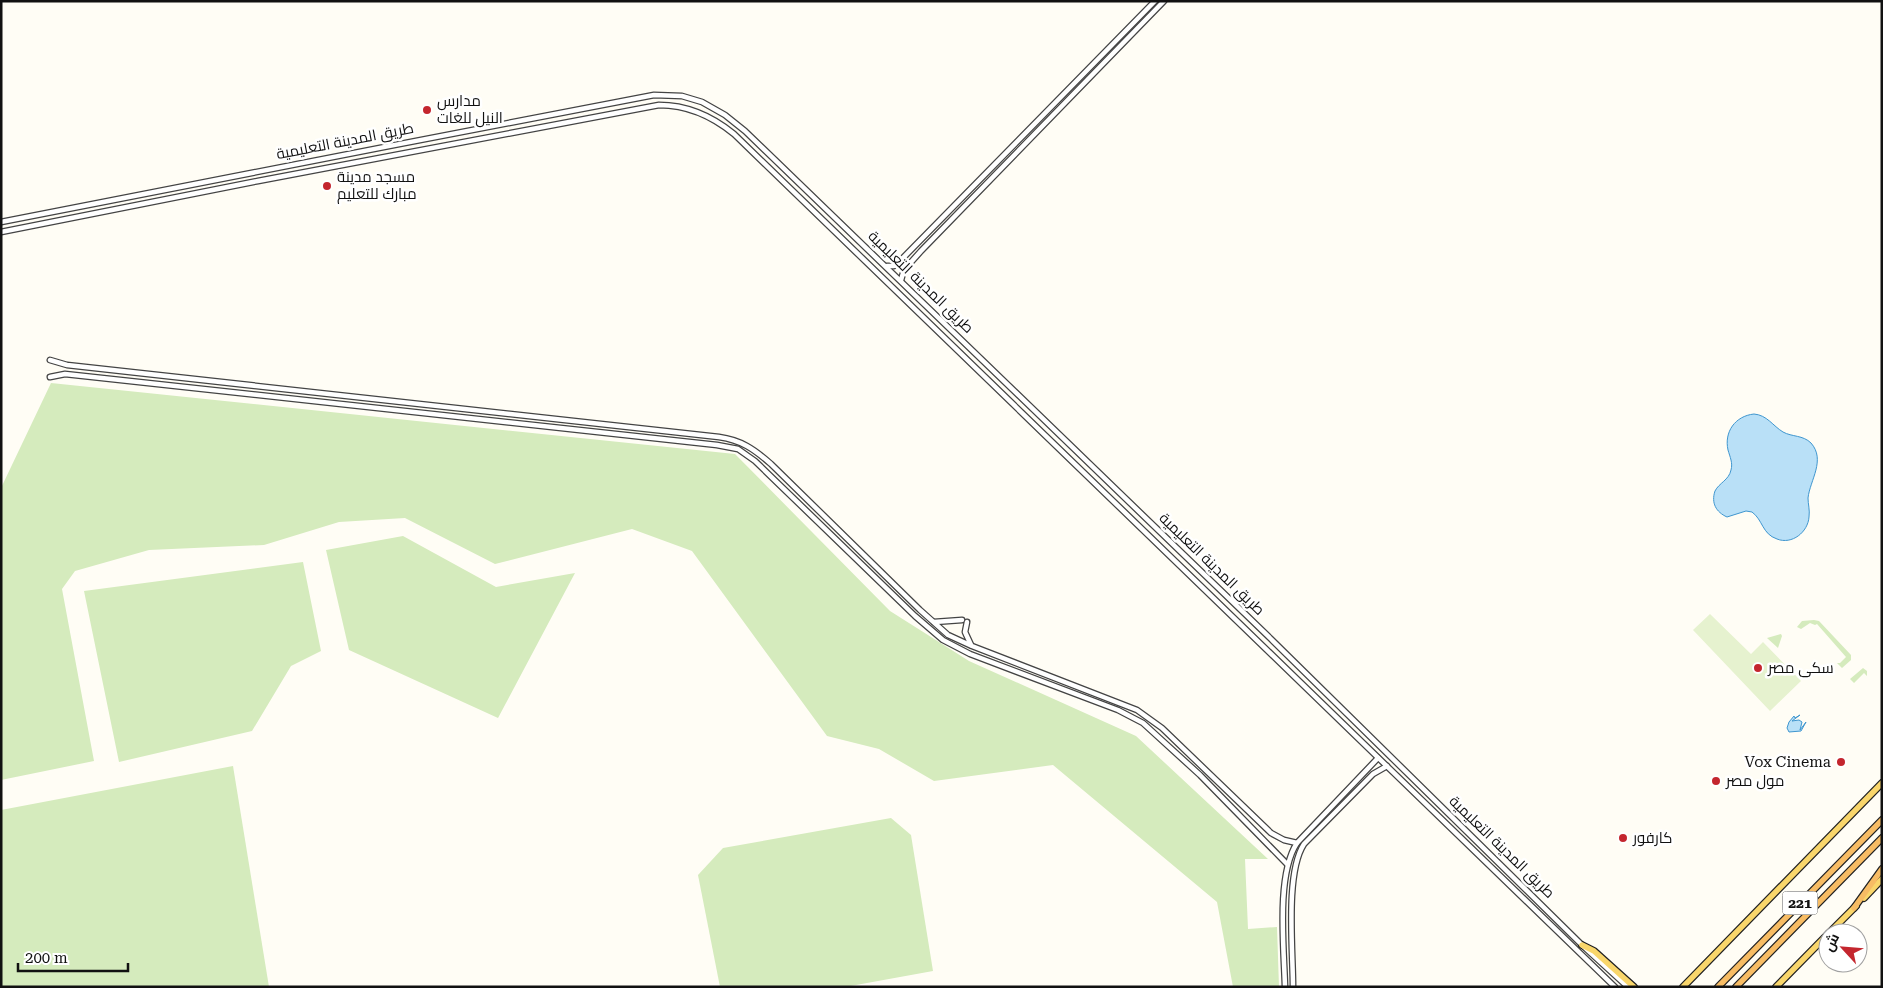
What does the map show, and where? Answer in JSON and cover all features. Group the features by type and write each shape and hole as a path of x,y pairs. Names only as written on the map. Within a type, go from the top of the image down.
{"highway":[{"name":"221","path":"1718,987 1882,820"},
{"name":"221","path":"1736,987 1882,838"},
{"path":"1854,908 1882,869"}],"main road":[{"path":"1683,987 1882,783"},
{"path":"1840,923 1882,879"},
{"path":"1582,945 1614,967 1634,987"},
{"path":"1776,987 1818,945"}],"street":[{"path":"901,280 902,272 911,262 1164,1"},
{"path":"886,266 892,267 898,263 1154,2 1158,8"},
{"name":"طريق المدينة التعليمية","path":"1,222 152,194 338,154 654,95 682,96 712,107 732,120 901,280 1384,748 1582,945 1628,987"},
{"name":"طريق المدينة التعليمية","path":"1,232 640,108 659,105 680,106 709,117 726,127 1615,987"},
{"path":"416,140 418,151"},
{"path":"338,154 340,165"},
{"path":"45,213 47,224"},
{"path":"828,226 836,218"},
{"path":"956,348 963,341"},
{"path":"50,360 67,365 719,437 741,442 761,455 948,635 1137,710 1162,728 1271,833 1284,840 1297,843"},
{"path":"50,377 60,374 74,375 594,431 738,449 755,461 915,616 948,643 989,661 1125,713 1143,723 1194,769 1287,864"},
{"path":"593,423 594,431"},
{"path":"838,542 844,536"},
{"path":"1184,569 1191,562"},
{"path":"934,622 964,621 972,646"},
{"path":"1373,753 1381,753 1384,748"},
{"path":"1285,987 1284,884 1287,864 1297,843 1378,758"},
{"path":"1293,987 1292,877 1301,850 1370,777 1392,764 1400,764"},
{"path":"1284,926 1293,926"},
{"path":"1597,969 1602,963"}],"green space":[{"path":"51,383 735,454 890,611 969,661 1136,736 1268,859 1245,859 1248,929 1277,927 1279,987 1233,987 1217,902 1053,765 934,781 879,749 827,736 692,551 632,529 495,564 405,518 339,522 264,545 149,550 75,571 62,589 94,761 1,780 1,488"},
{"path":"403,536 496,587 575,573 498,718 349,650 326,550"},
{"path":"303,562 321,651 291,666 252,731 119,762 84,591"},
{"name":"سكى مصر","path":"1710,614 1751,654 1763,642 1801,681 1770,711 1693,630"},
{"path":"1802,621 1819,621 1851,655 1851,660 1842,668 1837,663 1840,663 1846,657 1817,624 1810,623 1801,629 1797,627"},
{"path":"1781,634 1778,648 1767,638"},
{"path":"1863,668 1867,671 1867,676 1864,673 1854,683 1850,679"},
{"path":"233,766 269,987 1,987 1,810"},
{"path":"891,818 911,835 933,971 845,987 720,987 698,875 723,848"}],"water":[{"path":"1754,414 1766,419 1783,432 1808,440 1817,456 1816,470 1808,498 1808,522 1806,528 1793,539 1783,540 1772,537 1752,512 1746,511 1727,517 1715,507 1715,491 1731,470 1727,443 1729,431 1741,418"},
{"path":"1800,715 1792,721 1799,720 1802,722 1800,730 1806,722 1801,731 1789,732 1787,728 1789,722 1794,716 1795,718"}],"place":[{"name":"مدارس النيل للغات","path":"427,110"},
{"name":"مسجد مدينة مبارك للتعليم","path":"327,186"},
{"name":"سكى مصر","path":"1758,668"},
{"name":"Vox Cinema","path":"1841,762"},
{"name":"مول مصر","path":"1716,781"},
{"name":"كارفور","path":"1623,838"}]}
